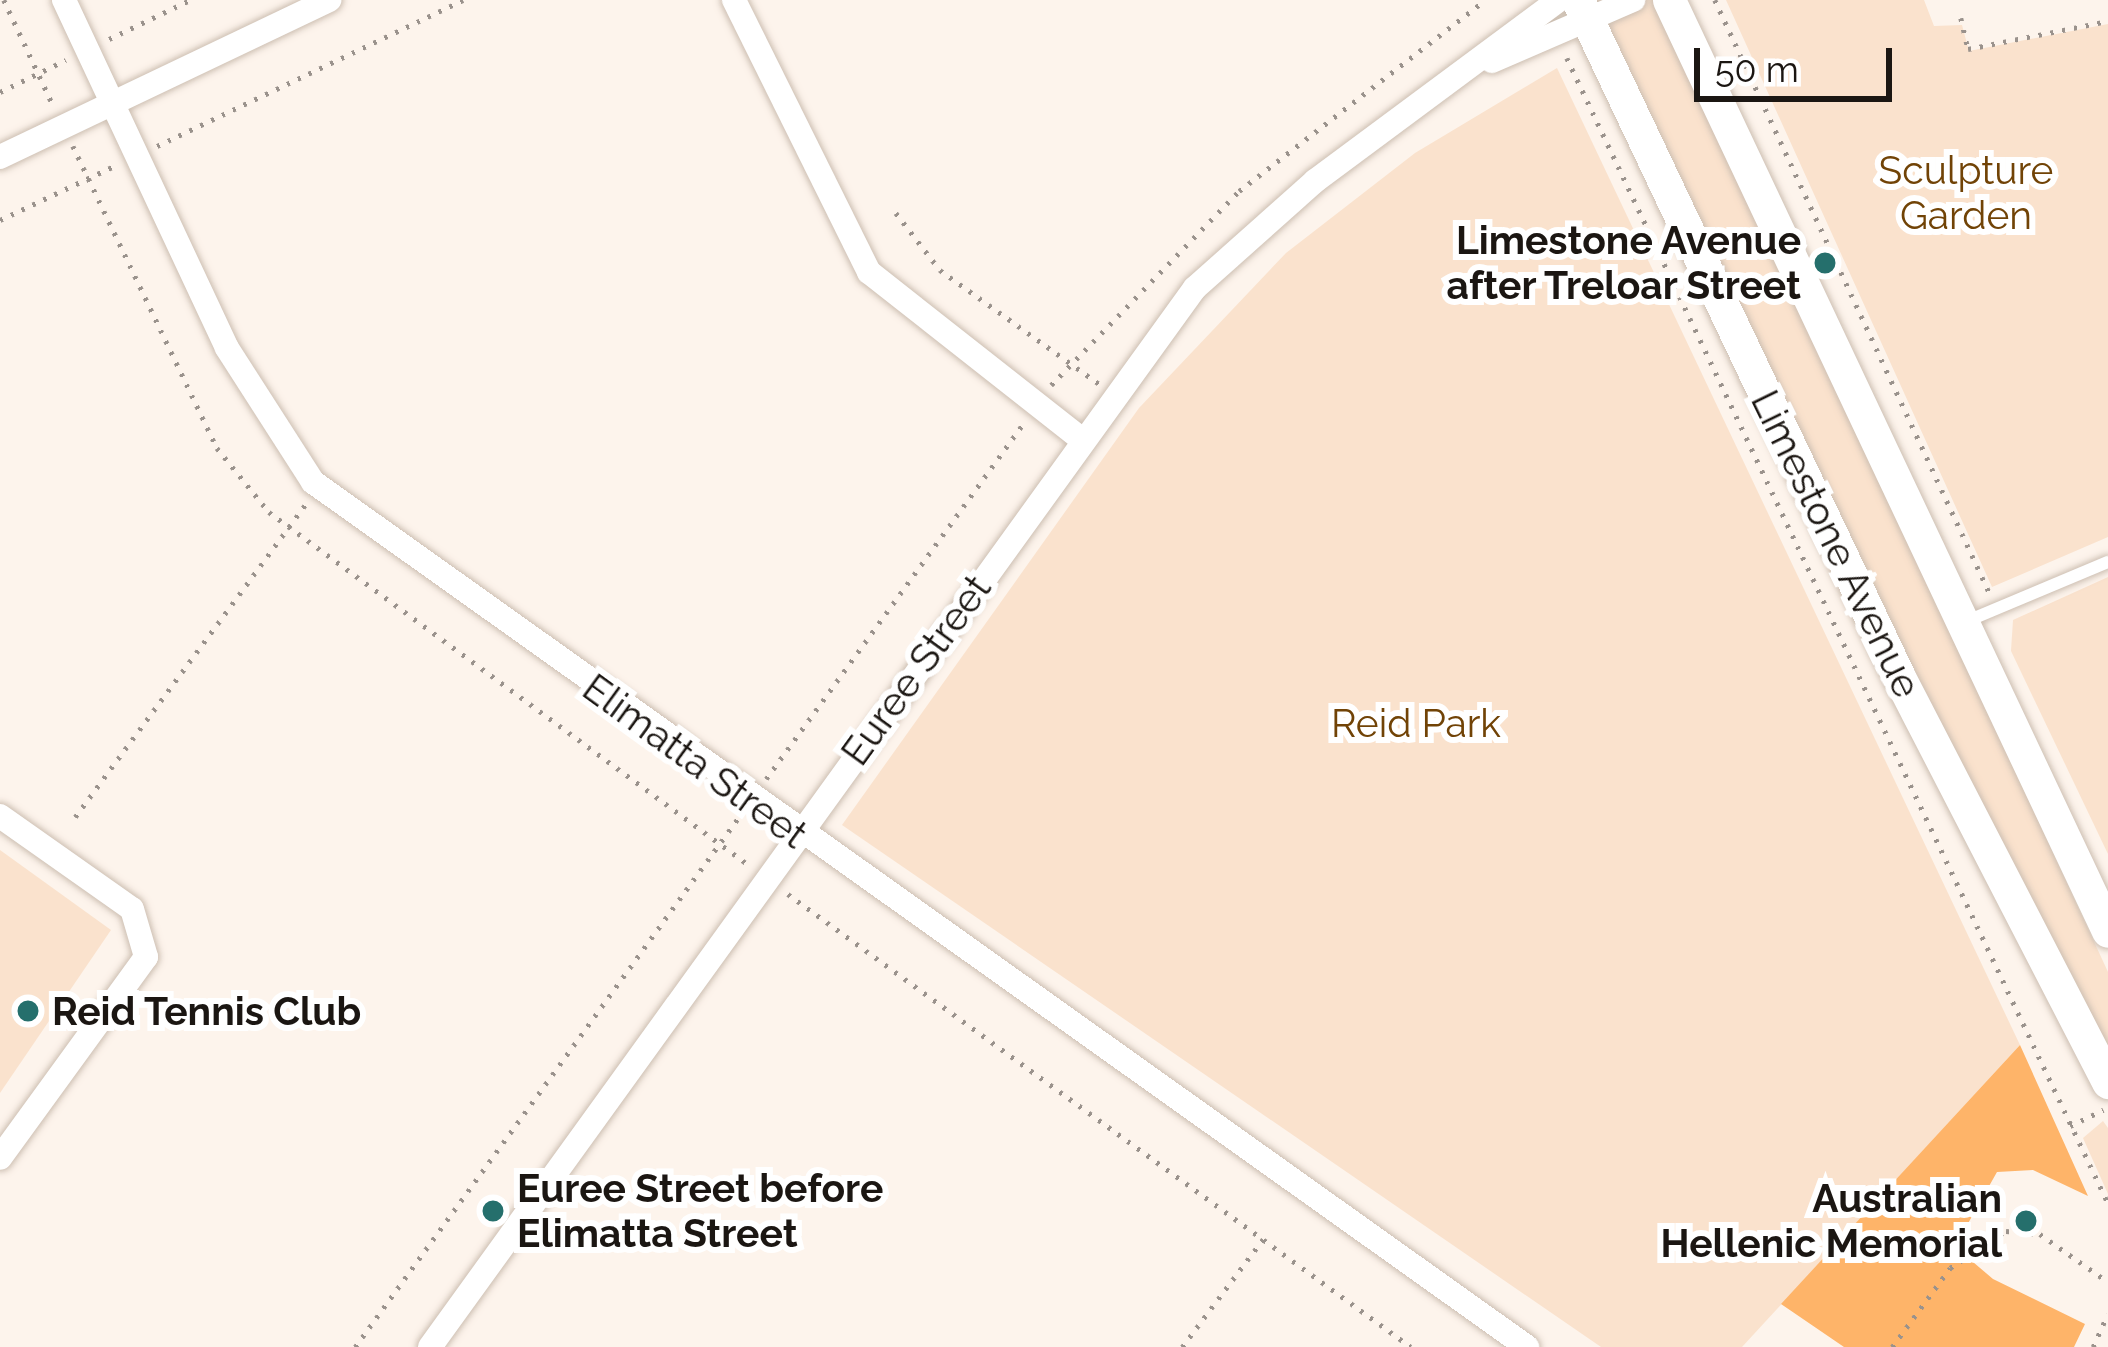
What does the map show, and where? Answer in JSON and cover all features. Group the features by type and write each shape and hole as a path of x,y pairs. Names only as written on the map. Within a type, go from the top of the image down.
{"main road":[{"name":"Limestone Avenue","path":"1669,0 2108,931"},
{"name":"Limestone Avenue","path":"1583,11 1899,677 2108,1082"}],"street":[{"name":"Elimatta Street","path":"64,0 261,412 313,482 797,835 1527,1347"},
{"path":"0,157 328,0"},
{"path":"734,0 869,272 1082,439"},
{"name":"Euree Street","path":"430,1347 1114,394 1212,273 1315,181 1478,66 1558,0"},
{"name":"Euree Street","path":"1478,66 1557,38 1583,11 1633,0"},
{"path":"0,816 132,909 146,957 0,1158"}],"lane":[{"path":"1964,623 2108,562"}],"path":[{"path":"0,220 464,0"},
{"path":"355,1347 1066,364 1239,191 1485,0"},
{"path":"1715,0 1997,609"},
{"path":"1961,18 1968,49 2108,21"},
{"path":"1557,38 2108,1203"},
{"path":"896,213 940,271 1114,394"},
{"path":"75,817 287,530"},
{"path":"2070,1126 2108,1107"},
{"path":"1892,1347 1950,1268 2006,1231 2040,1234 2108,1282"},
{"path":"1182,1347 1263,1239"},
{"path":"2092,1347 2108,1314"}],"green space":[{"path":"1595,0 1659,0 2108,972 2108,1049 1958,767"},
{"name":"Sculpture Garden","path":"1726,0 1924,0 1934,26 1962,25 1969,51 2108,24 2108,537 1992,587"},
{"name":"Reid Park","path":"1557,68 2020,1045 1742,1347 1601,1347 842,825 1139,408 1286,253 1415,153"},
{"path":"2108,577 2108,854 2011,651 2013,620"},
{"name":"Reid Tennis Club","path":"0,850 111,930 0,1093"},
{"path":"2103,1121 2108,1128 2108,1194 2083,1138"}],"shaded area":[{"path":"2020,1045 2088,1196 2033,1170 1997,1172 1966,1227 1973,1262 1993,1279 2085,1324 2074,1347 1844,1347 1781,1304"}],"place":[{"name":"Limestone Avenue after Treloar Street","path":"1825,263"},
{"name":"Reid Tennis Club","path":"28,1011"},
{"name":"Euree Street before Elimatta Street","path":"493,1211"},
{"name":"Australian Hellenic Memorial","path":"2026,1221"}]}
